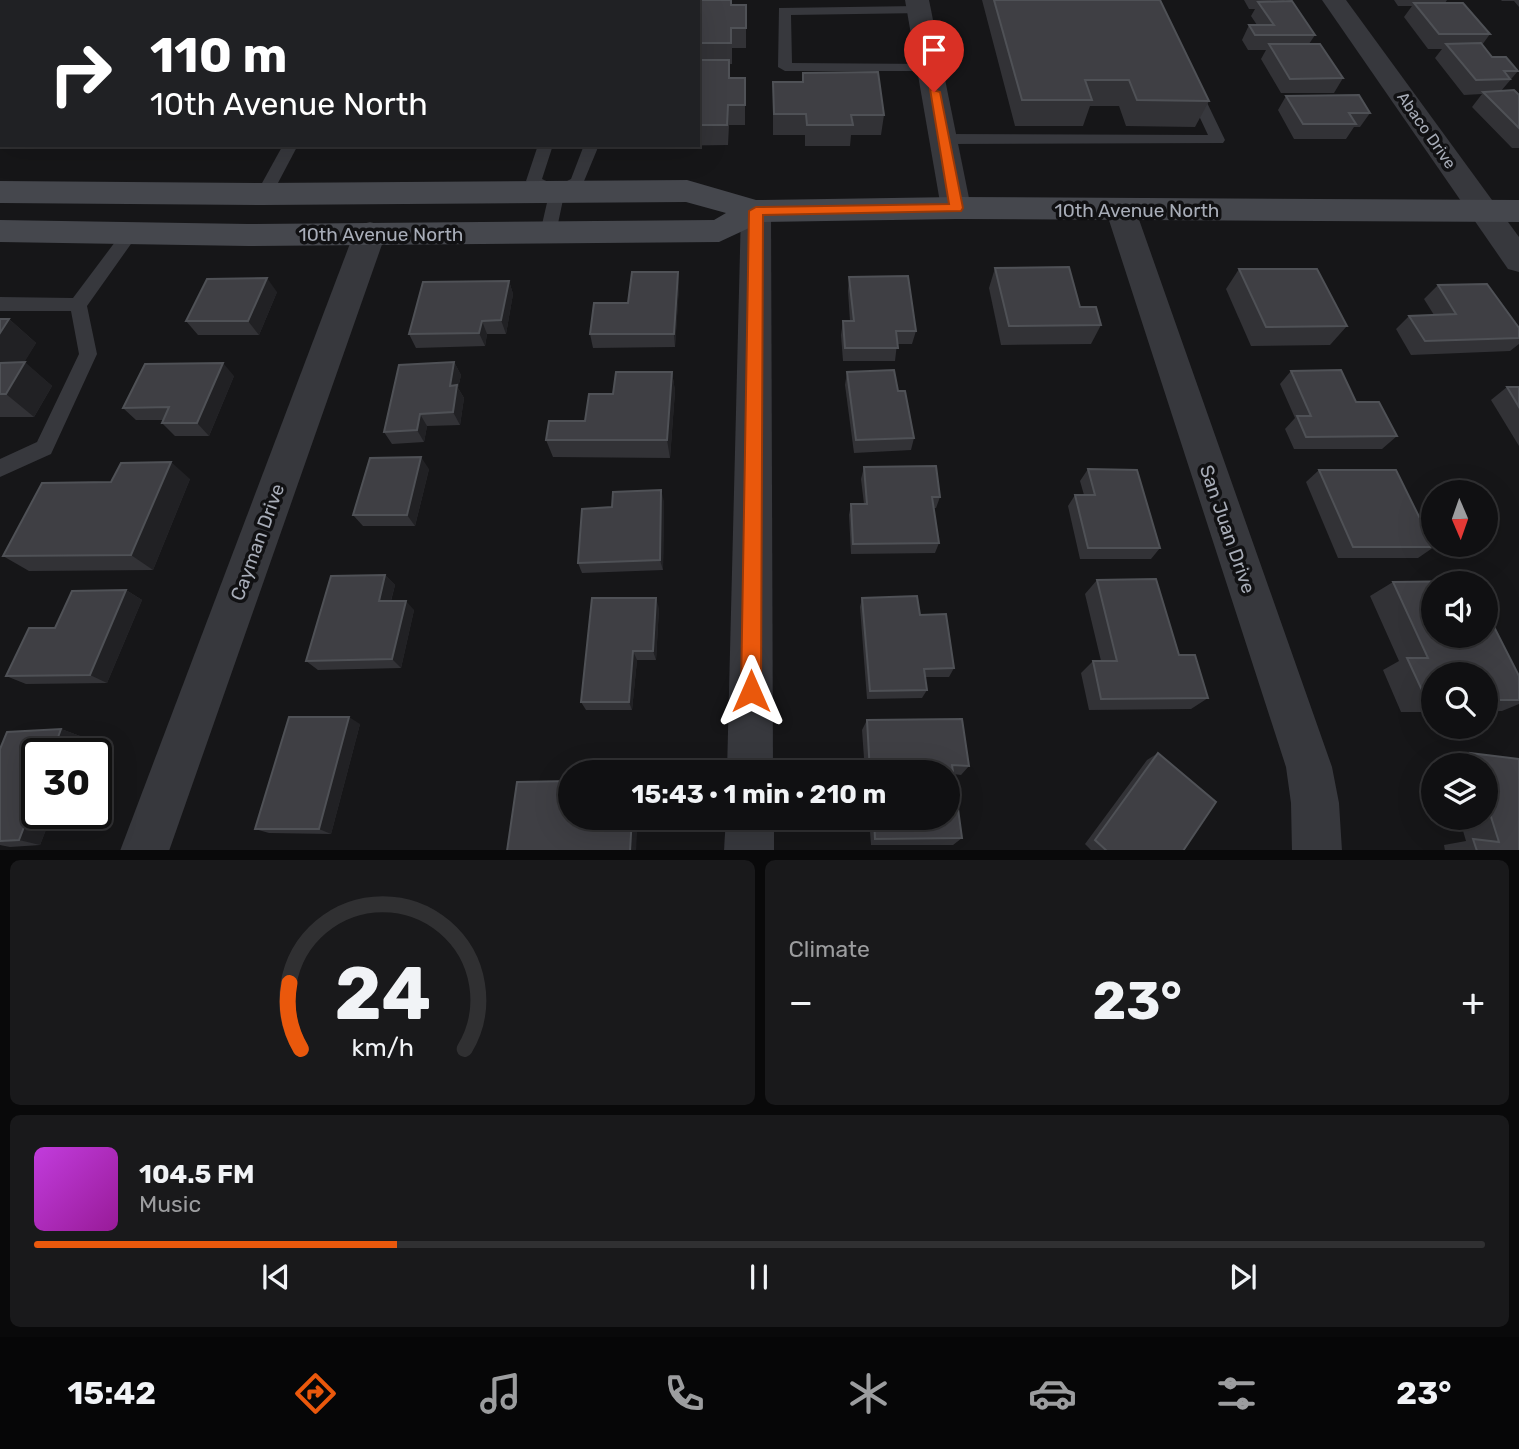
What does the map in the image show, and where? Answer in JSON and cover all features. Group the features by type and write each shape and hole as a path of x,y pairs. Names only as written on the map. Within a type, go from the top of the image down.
{"street":[{"name":"Abaco Drive","path":"1334,0 1519,261"},
{"path":"918,5 956,208"},
{"name":"10th Avenue North","path":"0,192 264,194 687,191 756,211 956,208 1121,211 1519,211"},
{"name":"10th Avenue North","path":"0,231 130,234 719,231 756,211"},
{"path":"750,760 756,211"},
{"name":"San Juan Drive","path":"1121,211 1309,767 1315,803 1317,850"},
{"name":"Cayman Drive","path":"144,850 370,233"},
{"path":"749,850 750,830"}],"lane":[{"path":"918,5 784,11 785,67 929,68"},
{"path":"943,139 1218,140 1185,70"},
{"path":"264,194 290,147"},
{"path":"545,147 534,180 557,192"},
{"path":"557,192 577,182 591,147"},
{"path":"548,233 557,192"},
{"path":"0,468 44,449 88,354 78,305 130,234"},
{"path":"0,304 78,305"}],"building":[{"path":"700,0 731,0 731,5 746,5 746,28 731,28 731,43 700,43"},
{"path":"994,0 1160,0 1209,101 1137,100 1129,80 1085,80 1092,100 1022,100"},
{"path":"1292,1 1315,35 1255,35 1249,25 1274,25 1258,2"},
{"path":"1414,3 1463,3 1490,34 1439,34"},
{"path":"1481,43 1492,57 1506,57 1518,71 1504,71 1510,79 1476,80 1446,44"},
{"path":"1269,44 1320,44 1343,78 1290,79"},
{"path":"700,60 729,60 729,78 745,78 745,105 728,105 727,125 700,125"},
{"path":"878,72 884,115 851,115 853,125 807,125 806,114 774,114 773,82 803,82 803,73"},
{"path":"1514,90 1519,95 1519,128 1483,92"},
{"path":"1359,95 1370,113 1349,113 1356,124 1303,124 1286,96"},
{"path":"1069,267 1080,307 1096,307 1101,325 1009,326 995,268"},
{"path":"1239,269 1317,269 1347,326 1266,327"},
{"path":"632,272 678,272 674,334 590,334 594,303 628,303"},
{"path":"908,276 916,331 896,331 898,348 845,348 843,321 854,321 849,277"},
{"path":"267,278 248,321 186,321 207,279"},
{"path":"509,281 501,320 482,321 479,333 409,334 423,282"},
{"path":"1487,284 1519,328 1519,338 1425,341 1409,316 1456,314 1438,285"},
{"path":"0,319 9,319 0,333"},
{"path":"25,362 6,394 0,394 0,363"},
{"path":"454,362 450,386 457,385 453,412 420,414 417,430 384,432 399,365"},
{"path":"223,363 197,423 162,423 169,407 123,408 145,364"},
{"path":"894,370 898,391 905,391 914,438 856,440 847,372"},
{"path":"1341,370 1356,402 1379,402 1397,436 1306,437 1297,416 1311,416 1291,371"},
{"path":"616,372 672,372 667,440 546,440 549,421 585,421 589,394 613,394"},
{"path":"1507,387 1519,387 1519,407"},
{"path":"421,457 407,515 353,515 370,458"},
{"path":"171,462 131,555 3,556 42,483 111,482 121,463"},
{"path":"936,466 940,497 932,497 939,543 853,544 851,504 867,504 864,467"},
{"path":"1088,469 1137,470 1160,548 1088,548 1075,495 1095,495"},
{"path":"1319,470 1396,470 1421,521 1421,547 1353,547"},
{"path":"661,490 660,560 578,563 582,509 612,507 613,492"},
{"path":"385,575 379,601 406,601 392,659 306,661 331,576"},
{"path":"1156,579 1179,655 1195,655 1208,698 1101,699 1093,661 1117,661 1097,580"},
{"path":"1393,582 1421,582 1421,643"},
{"path":"126,590 90,675 6,676 29,628 55,628 72,591"},
{"path":"917,596 920,615 946,614 954,668 924,669 927,690 870,691 862,598"},
{"path":"592,598 656,598 653,651 633,651 629,702 581,702"},
{"path":"1498,635 1519,676 1519,700 1498,700 1498,662 1421,662 1421,688 1407,658 1428,658 1423,648 1498,648"},
{"path":"289,717 349,717 319,829 255,829"},
{"path":"962,719 969,766 960,765 960,760 869,760 867,720"},
{"path":"61,729 58,738 21,738 21,829 23,829 19,840 0,841 0,749 7,732"},
{"path":"1158,753 1216,802 1184,850 1106,850 1095,840"},
{"path":"1498,756 1519,759 1519,850 1477,850 1473,839 1499,842 1495,830 1498,830"},
{"path":"558,781 558,830 631,830 630,850 507,850 517,782"},
{"path":"960,823 962,838 875,839 875,830 960,830"}],"route":[{"path":"751,691 756,211 956,208 934,92"}]}
